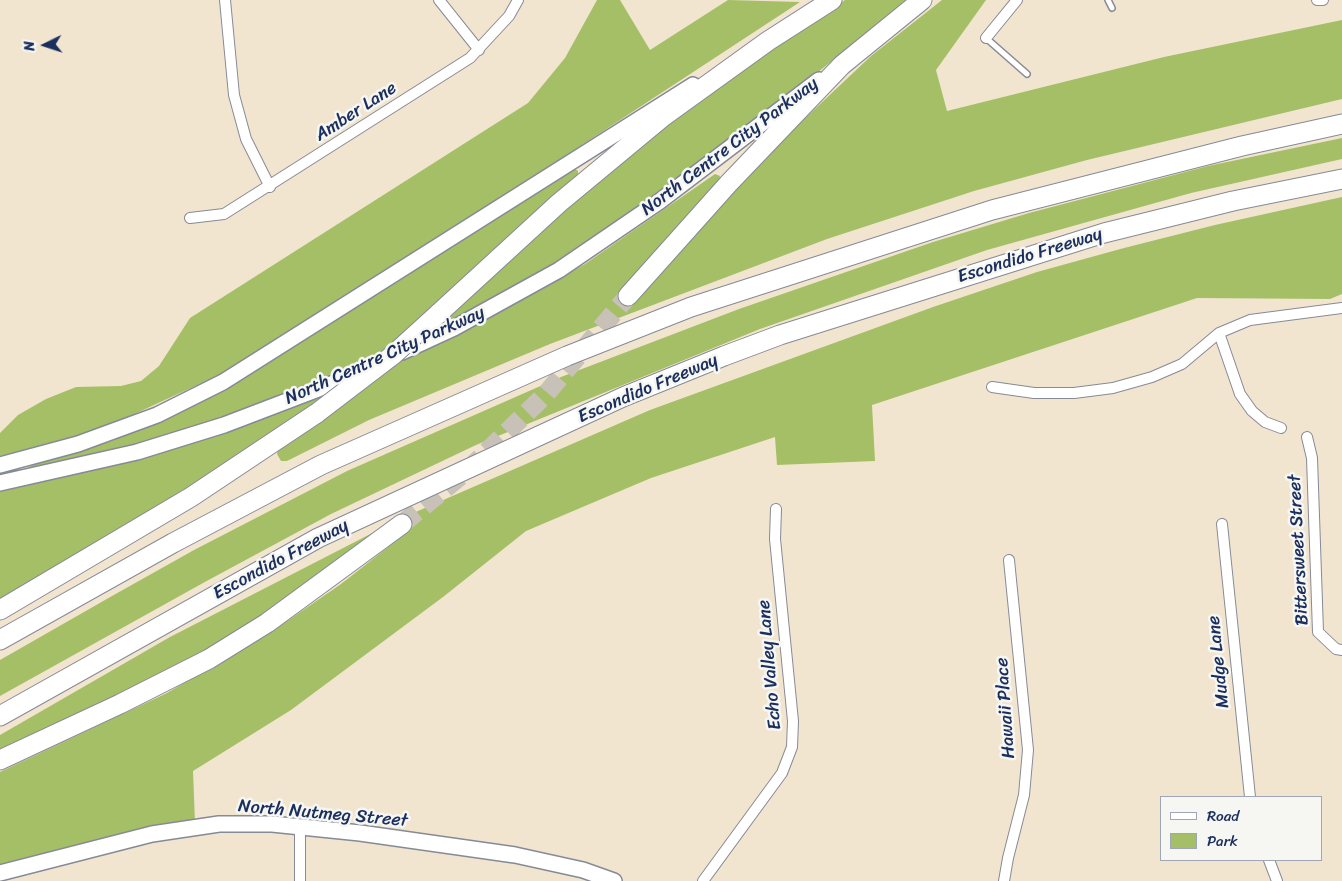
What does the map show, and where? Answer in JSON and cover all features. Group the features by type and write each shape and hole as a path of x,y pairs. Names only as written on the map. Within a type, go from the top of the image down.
{"highway":[{"path":"0,610 191,497 317,413 393,354 616,154 664,116 768,41 832,0"},
{"name":"North Centre City Parkway","path":"842,65 922,0"},
{"path":"628,296 729,183 842,65"},
{"path":"0,640 173,543 321,465 567,356 682,311 893,240 992,210 1233,148 1342,124"},
{"name":"Escondido Freeway","path":"0,716 318,538 623,397 724,356 780,335 1104,233 1233,201 1342,180"},
{"path":"0,760 120,704 209,659 267,622 402,524"}],"main road":[{"path":"0,465 96,438 158,415 223,382 708,76 768,41"},
{"name":"North Centre City Parkway","path":"0,483 137,452 224,425 334,383 454,328 559,270 587,252 660,201 824,76 842,65"},
{"name":"North Nutmeg Street","path":"0,873 152,834 219,824 272,824 360,833 515,854 583,870 614,881"}],"street":[{"path":"226,0 234,95 246,138 270,186"},
{"path":"440,0 479,50"},
{"name":"Amber Lane","path":"190,218 224,214 470,58 509,16 518,0"},
{"path":"986,38 1017,0"},
{"path":"1317,0 1323,0"},
{"path":"992,387 1034,393 1074,392 1113,388 1152,378 1182,364 1220,334 1250,320 1342,308"},
{"path":"1220,334 1240,394 1252,411 1265,422 1281,428"},
{"name":"Bittersweet Street","path":"1307,437 1312,458 1318,632 1336,649 1342,650"},
{"name":"Echo Valley Lane","path":"703,881 782,773 792,747 793,721 775,539 776,509"},
{"name":"Mudge Lane","path":"1222,524 1250,796"},
{"name":"Hawaii Place","path":"1004,881 1024,795 1028,750 1009,560"},
{"path":"300,828 300,881"},
{"path":"1269,861 1277,881"}],"lane":[{"path":"1108,0 1112,8"},
{"path":"986,38 1027,74"}],"green space":[{"path":"597,0 620,0 650,50 728,0 800,2 530,179 232,369 117,422 69,439 0,456 0,433 18,415 46,399 76,387 121,386 141,381 159,366 190,318 528,103 565,58"},
{"path":"845,0 907,0 775,107 669,188 574,251 476,309 443,327 330,379 252,409 171,436 15,474 41,461 112,441 226,388 567,172 575,169 578,171 578,176 444,320 539,235 586,187 681,110"},
{"path":"942,0 986,0 936,70 947,111 1164,57 1342,20 1342,99 1087,160 974,191 827,239 550,344 369,420 287,461 281,461 277,454 278,450 322,421 206,476 0,604 0,492 120,463 195,442 257,419 471,327 585,264 715,174 720,176 719,181 694,211 617,296 634,302 765,156 871,56"},
{"path":"1342,138 1342,159 1191,193 987,250 760,329 476,445 331,514 0,696 0,660 112,596 194,550 347,471 561,377 739,309 933,242 1029,213 1208,166"},
{"path":"1342,197 1342,294 1330,299 1197,298 872,405 875,461 777,465 775,437 651,478 526,531 443,597 291,710 193,771 195,823 0,867 0,772 167,693 280,626 341,584 410,530 409,525 395,521 650,410 933,307 1037,272 1124,248 1215,225"},
{"path":"384,527 356,551 206,654 0,754 0,735 170,637"}],"tunnel":[{"path":"402,524 469,469 546,394 628,296"}]}
